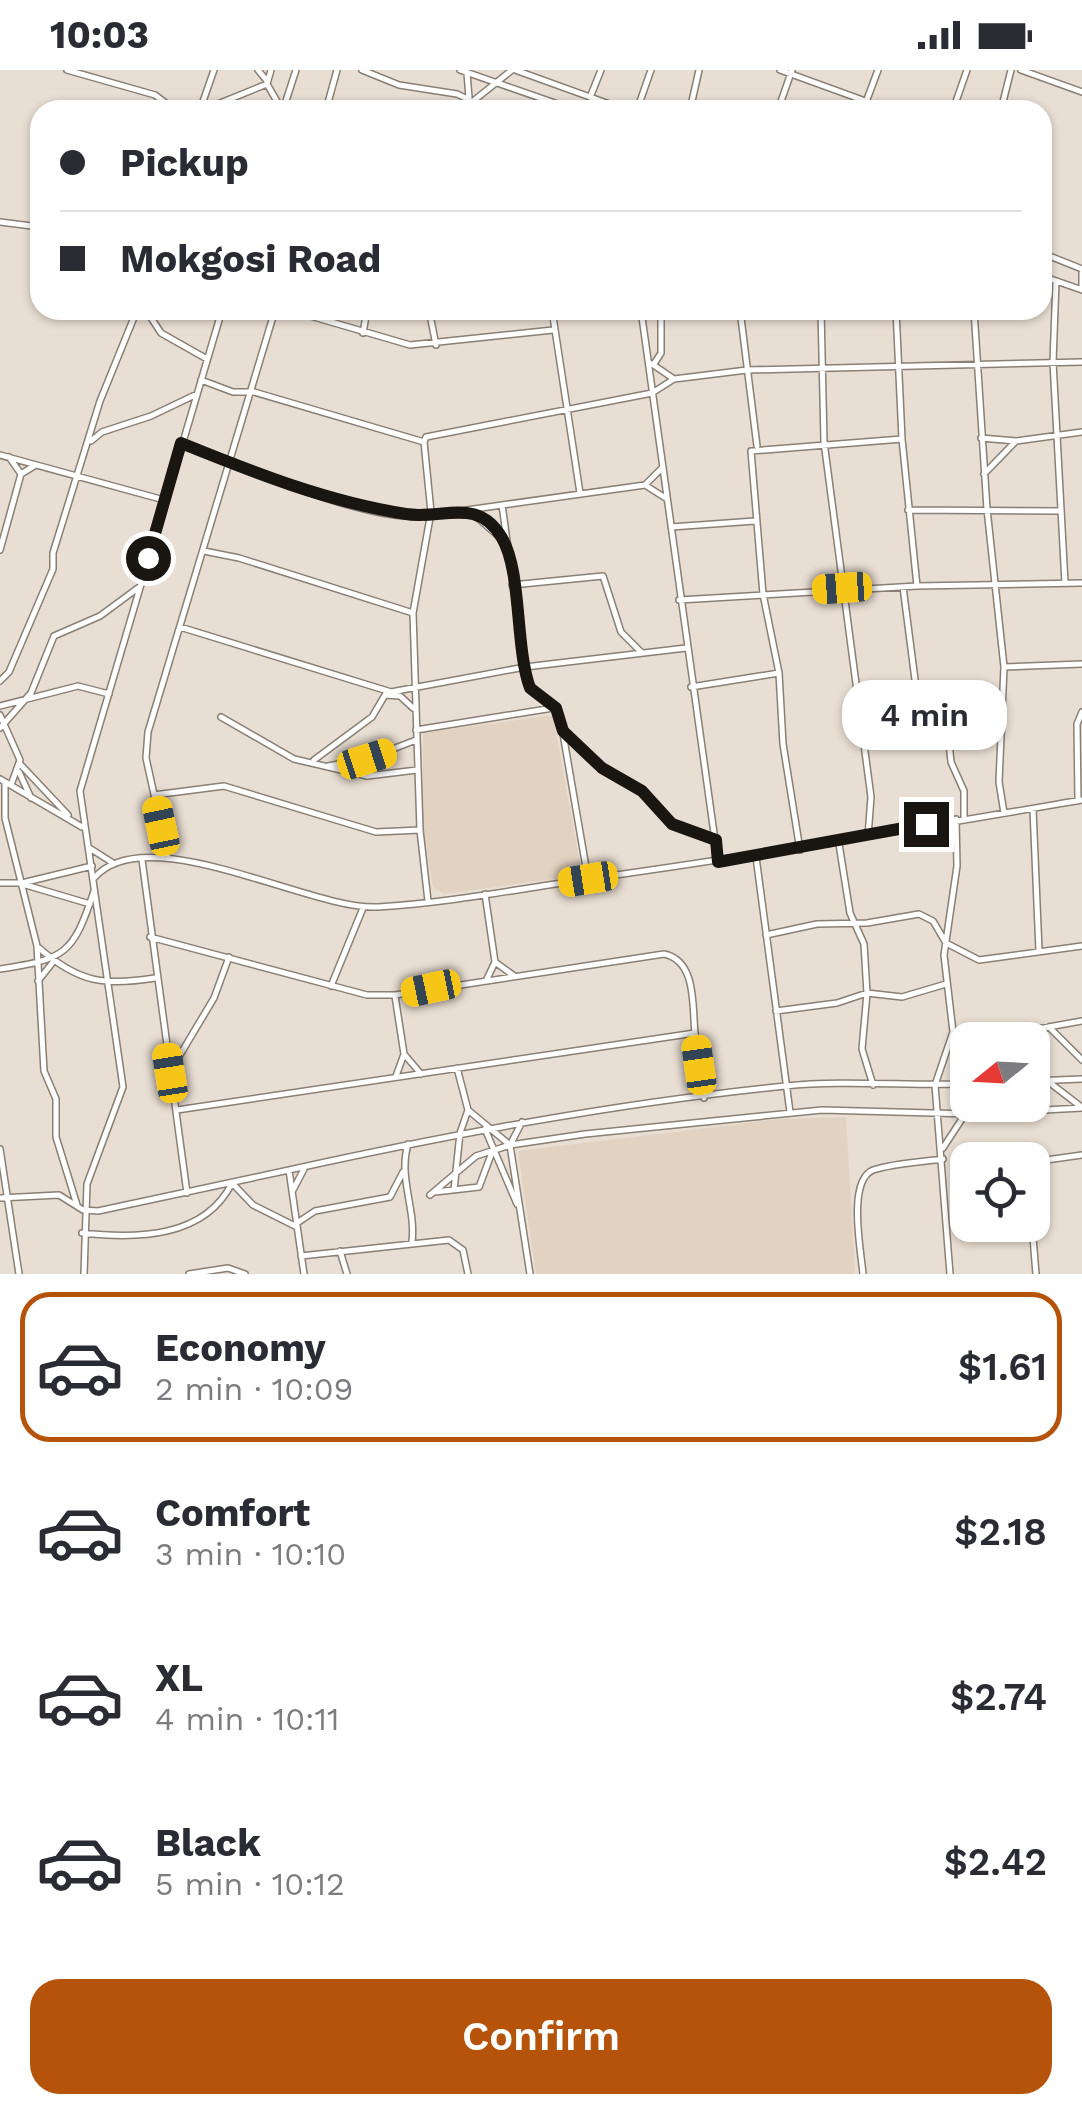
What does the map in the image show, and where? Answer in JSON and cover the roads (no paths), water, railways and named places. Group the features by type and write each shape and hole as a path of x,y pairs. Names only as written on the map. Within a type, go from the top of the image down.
{"street":[{"path":"67,70 161,100"},
{"path":"204,100 214,70"},
{"path":"258,70 277,100"},
{"path":"225,100 267,82 271,70"},
{"path":"286,100 296,70"},
{"path":"330,100 337,70"},
{"path":"362,70 400,85 457,94 464,100"},
{"path":"478,100 514,70 600,100"},
{"path":"590,96 600,70"},
{"path":"640,100 651,70"},
{"path":"692,100 699,70"},
{"path":"780,70 861,100"},
{"path":"867,100 878,70"},
{"path":"956,100 967,70"},
{"path":"1004,100 1011,70"},
{"path":"1021,70 1082,92"},
{"path":"470,100 464,71 546,100"},
{"path":"781,100 791,72"},
{"path":"590,96 592,100"},
{"path":"0,222 30,226"},
{"path":"1052,258 1082,271 1082,290 1052,280"},
{"path":"1056,281 1053,362 1066,583"},
{"path":"0,681 9,672 53,568 53,553 100,401 124,351 133,320"},
{"path":"153,320 161,333 207,358"},
{"path":"80,1207 92,1166 122,1100 123,1072 80,791 219,320"},
{"path":"168,858 146,758 148,732 254,392 272,320"},
{"path":"322,320 410,346 553,330"},
{"path":"363,333 365,320"},
{"path":"432,320 436,346"},
{"path":"552,320 580,494"},
{"path":"643,320 652,364 652,394 678,600 718,862"},
{"path":"652,364 662,353 661,320"},
{"path":"741,320 757,447 750,456 763,594 779,673 783,744 800,850"},
{"path":"822,320 826,368 824,442 871,797 868,836"},
{"path":"896,320 902,439 918,586"},
{"path":"974,320 984,474 1004,667 999,782 1004,812"},
{"path":"428,902 420,830 413,613 431,512 426,437 652,394 674,379 747,370 1082,362"},
{"path":"652,364 674,379"},
{"path":"201,380 424,442"},
{"path":"90,443 102,432 151,416 197,394"},
{"path":"981,438 1016,441 1082,432"},
{"path":"757,447 902,439"},
{"path":"984,474 1016,441"},
{"path":"181,443 356,505 414,516 646,484 663,468"},
{"path":"0,455 164,500"},
{"path":"8,457 21,474"},
{"path":"0,550 21,474 37,465"},
{"path":"646,484 668,499"},
{"path":"502,505 525,667 530,688 556,708 563,731 588,879"},
{"path":"467,510 487,521 505,542"},
{"path":"908,510 1061,511"},
{"path":"670,527 755,521"},
{"path":"204,551 239,558 413,613"},
{"path":"512,586 604,576 621,632 641,652"},
{"path":"678,600 842,588 1082,583"},
{"path":"903,587 917,695 948,733 951,762 964,791 946,943 952,1022"},
{"path":"1,726 24,701 54,636 100,616 140,588"},
{"path":"180,627 391,692 415,710"},
{"path":"313,761 372,717 380,698 414,685 686,648"},
{"path":"1004,667 1082,664"},
{"path":"691,687 779,673"},
{"path":"0,706 84,685 109,694"},
{"path":"416,730 556,708"},
{"path":"94,878 113,863 168,858 363,908 839,844 960,818 1080,800 1077,724 1082,712"},
{"path":"0,715 32,801"},
{"path":"221,717 278,753 367,776 417,770"},
{"path":"563,731 602,768 642,791 672,824 716,840"},
{"path":"328,766 367,759 416,740"},
{"path":"19,768 84,828"},
{"path":"19,768 6,782 3,805 37,946 44,1071 56,1099 56,1138 80,1207 84,1274"},
{"path":"6,782 32,801 68,815"},
{"path":"154,795 224,786 376,832 420,830"},
{"path":"1033,808 1039,951"},
{"path":"839,844 850,912 864,944 867,993 862,1049 872,1085"},
{"path":"88,848 113,863"},
{"path":"756,857 790,1112"},
{"path":"142,860 187,1193"},
{"path":"0,883 19,883 92,866"},
{"path":"19,883 90,904"},
{"path":"37,982 75,942 96,888"},
{"path":"485,894 496,962 486,981"},
{"path":"331,986 363,908"},
{"path":"766,934 828,922 856,924 920,914 933,921 946,943 984,962 1082,946"},
{"path":"150,938 367,995 395,995 673,956 688,974 704,1098"},
{"path":"37,946 54,960 110,985 155,978"},
{"path":"170,1073 214,998 229,957"},
{"path":"0,969 54,960"},
{"path":"496,962 515,976"},
{"path":"776,1011 837,1003 867,993 902,997 946,984"},
{"path":"395,995 404,1054 396,1076"},
{"path":"1050,1026 1082,1021"},
{"path":"1069,1045 1070,1023"},
{"path":"1050,1028 1082,1060"},
{"path":"177,1110 695,1033"},
{"path":"950,1041 936,1085 950,1274"},
{"path":"404,1054 421,1074"},
{"path":"454,1190 460,1132 468,1110 457,1068"},
{"path":"1050,1081 1082,1080"},
{"path":"1050,1081 1082,1108 1050,1109"},
{"path":"4,1198 59,1194 80,1207 98,1212 524,1121 788,1086 950,1085"},
{"path":"468,1110 494,1127 510,1145"},
{"path":"493,1152 479,1187 433,1194 470,1159 510,1145 790,1112 950,1114"},
{"path":"524,1121 518,1125 510,1145 530,1274"},
{"path":"942,1150 963,1122"},
{"path":"485,1129 521,1211"},
{"path":"390,1197 403,1172 408,1144"},
{"path":"0,1149 4,1198 19,1274"},
{"path":"1050,1159 1082,1155"},
{"path":"862,1274 857,1199 861,1182 874,1170 943,1158"},
{"path":"292,1193 306,1166"},
{"path":"289,1170 304,1274"},
{"path":"403,1172 412,1242"},
{"path":"82,1234 124,1237 174,1231 198,1220 225,1196 232,1182"},
{"path":"232,1182 253,1205 296,1225"},
{"path":"294,1206 315,1211 390,1197 408,1201"},
{"path":"296,1225 315,1211"},
{"path":"302,1256 412,1242 455,1243 463,1250 468,1274"},
{"path":"1033,1242 1036,1274"},
{"path":"340,1251 347,1274"},
{"path":"189,1274 228,1268 245,1274"}]}
